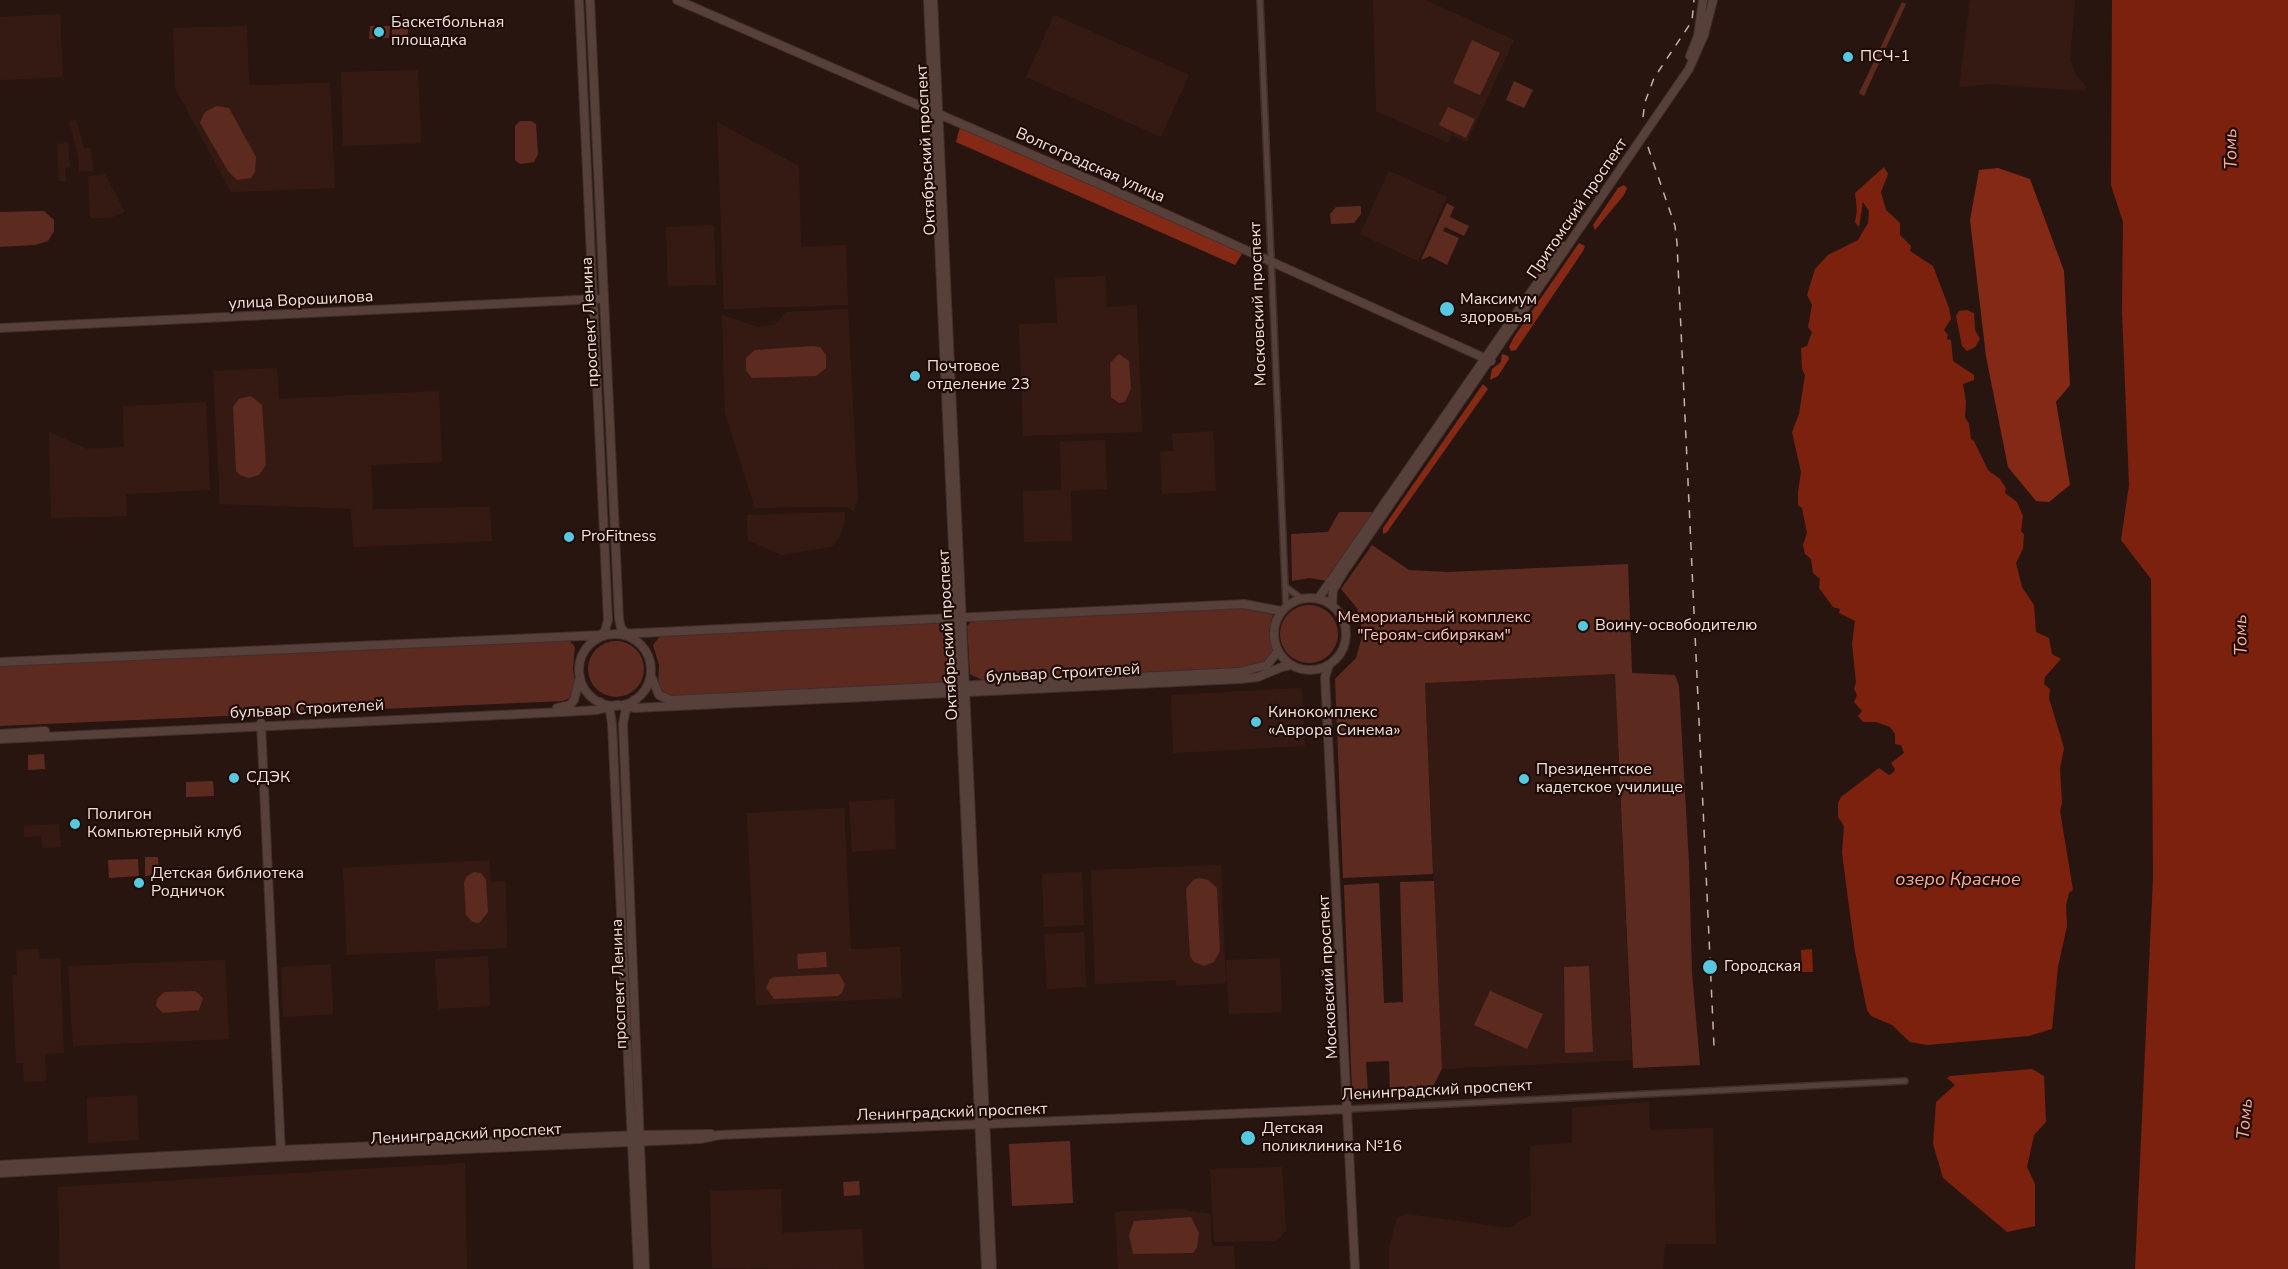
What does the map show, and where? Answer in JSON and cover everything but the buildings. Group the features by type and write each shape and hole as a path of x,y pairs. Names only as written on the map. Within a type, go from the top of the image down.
{"main road":[{"name":"проспект Ленина","path":"579,0 608,620 602,636"},
{"name":"проспект Ленина","path":"590,0 619,619 626,635"},
{"name":"Волгоградская улица","path":"677,0 1271,260 1487,359"},
{"name":"Октябрьский проспект","path":"928,0 983,1126 993,1269"},
{"name":"Октябрьский проспект","path":"933,0 935,113"},
{"name":"Притомский проспект","path":"1332,605 1333,590 1343,573 1685,66 1698,36 1704,0"},
{"name":"Притомский проспект","path":"1318,599 1689,69 1704,35 1713,0"},
{"name":"улица Ворошилова","path":"0,328 604,299"},
{"path":"1311,670 1329,665 1339,655 1346,638 1343,619 1332,605 1318,599 1301,598 1284,609 1273,631 1278,651 1292,665 1311,670 1326,684"},
{"path":"0,662 626,635 959,616 1244,604 1284,609"},
{"path":"626,635 648,654 651,676 646,688 627,708"},
{"path":"602,636 584,652 580,663 580,677 588,693 600,702 614,706 634,700"},
{"name":"бульвар Строителей","path":"0,734 261,724 614,706 627,708 1240,672 1267,665 1278,651"},
{"name":"бульвар Строителей","path":"651,676 659,695 670,700 1240,679 1258,677 1282,666 1292,665"},
{"name":"Московский проспект","path":"1329,665 1326,684 1349,1109 1355,1269"},
{"name":"бульвар Строителей","path":"0,739 563,708 574,700 580,677"},
{"name":"проспект Ленина","path":"614,706 612,724 638,1269"},
{"name":"проспект Ленина","path":"627,708 623,724 645,1269"},
{"path":"261,724 281,1153"},
{"name":"Ленинградский проспект","path":"0,1165 631,1138 700,1139 719,1135 983,1126 1349,1109"},
{"name":"Октябрьский проспект","path":"983,1126 986,1269"},
{"name":"Ленинградский проспект","path":"0,1173 281,1153"}],"street":[{"name":"Московский проспект","path":"1260,0 1286,586 1284,609"},
{"path":"1286,586 1301,598"},
{"name":"Ленинградский проспект","path":"1349,1109 1905,1081"}],"shaded area":[{"path":"1373,0 1425,0 1514,40 1467,142 1452,135 1448,143 1376,111"},
{"path":"1970,0 2075,0 2070,59 2075,73 2086,87 2084,91 1990,84 1959,87"},
{"path":"60,14 63,77 0,80 0,17"},
{"path":"1054,15 1189,75 1161,137 1026,77"},
{"path":"247,26 249,85 330,83 335,188 231,192 175,88 173,28"},
{"path":"418,70 421,143 343,146 341,72"},
{"path":"76,120 84,148 91,148 93,171 79,172 78,155 69,121"},
{"path":"717,122 799,166 801,247 846,245 848,305 724,309"},
{"path":"960,127 1245,249 1235,265 956,142"},
{"path":"68,143 70,167 65,168 66,181 59,181 57,144"},
{"path":"1998,168 2030,179 2064,271 2070,385 2056,402 2070,485 2049,502 2036,501 2008,467 1986,356 1970,220 1979,170"},
{"path":"1389,171 1447,197 1418,261 1360,234"},
{"path":"105,174 125,212 110,218 90,218 88,176"},
{"path":"1624,185 1627,188 1624,195 1595,230 1593,225 1618,188"},
{"path":"714,225 716,285 668,286 666,227"},
{"path":"1579,243 1585,246 1583,251 1516,350 1511,351 1509,347 1514,337"},
{"path":"1105,276 1107,307 1137,305 1142,432 1023,436 1019,324 1057,323 1055,278"},
{"path":"848,309 858,501 853,511 848,507 755,508 725,413 722,315 758,327 775,325 786,312"},
{"path":"1502,354 1508,356 1509,359 1498,376 1490,380 1492,369 1501,362"},
{"path":"277,368 279,399 439,391 442,462 371,465 373,509 490,507 492,541 353,547 351,510 356,509 220,504 213,371"},
{"path":"1483,384 1488,389 1387,532 1383,534 1383,528"},
{"path":"206,402 210,490 126,494 127,516 51,518 49,432 87,449 124,447 123,406"},
{"path":"1213,431 1216,491 1162,494 1160,452 1173,451 1172,434"},
{"path":"1105,440 1107,489 1071,491 1072,541 1024,542 1023,491 1061,490 1060,442"},
{"path":"845,512 844,525 839,538 831,547 781,555 748,540 747,515"},
{"name":"Президентское кадетское училище","path":"1615,674 1632,1060 1442,1069 1425,683"},
{"path":"1302,688 1305,746 1173,753 1171,695"},
{"path":"894,799 896,849 852,852 849,802"},
{"path":"844,808 851,949 900,947 902,998 756,1005 747,813"},
{"path":"59,824 61,847 42,848 41,836 24,837 24,826"},
{"path":"489,860 491,882 506,881 507,948 347,955 343,868"},
{"path":"1221,865 1226,983 1176,986 1176,980 1095,984 1091,870"},
{"path":"1082,872 1084,925 1044,927 1042,874"},
{"path":"1084,932 1086,987 1047,989 1044,934"},
{"path":"39,949 40,959 60,958 64,1053 45,1054 46,1081 24,1082 23,1063 16,1063 12,975 17,975 16,950"},
{"path":"488,956 490,1006 438,1009 435,959"},
{"path":"1280,958 1282,1012 1229,1014 1226,960"},
{"path":"225,960 229,1039 73,1046 68,966"},
{"path":"331,964 333,1014 283,1017 281,967"},
{"path":"137,1095 139,1140 88,1143 87,1098"},
{"path":"1649,1102 1650,1130 1713,1128 1716,1244 1665,1244 1663,1269 1389,1269 1389,1247 1397,1218 1407,1214 1509,1228 1531,1215 1530,1146 1572,1143 1572,1108"},
{"path":"465,1163 467,1269 60,1269 58,1187"},
{"path":"1282,1167 1286,1230 1277,1241 1214,1242 1210,1169"},
{"path":"781,1189 782,1233 862,1229 864,1269 712,1268 710,1191"},
{"path":"1179,1209 1210,1214 1212,1246 1234,1246 1235,1269 1118,1269 1115,1212"}],"green space":[{"path":"1902,2 1906,4 1864,96 1859,93"},
{"path":"392,24 409,24 407,38 392,37"},
{"name":"Баскетбольная площадка","path":"370,26 390,26 389,38 369,39"},
{"path":"1472,40 1500,53 1480,95 1453,83"},
{"path":"1514,81 1533,90 1524,108 1506,100"},
{"path":"216,106 229,108 256,157 255,172 251,178 237,180 228,171 200,123 204,113"},
{"path":"1448,107 1475,119 1466,138 1439,125"},
{"path":"520,121 531,121 536,124 538,154 534,162 520,164 515,160 515,126"},
{"path":"1447,203 1454,207 1450,217 1469,226 1464,236 1445,227 1443,231 1459,238 1447,265 1430,256 1421,260"},
{"path":"1361,206 1361,214 1354,223 1331,224 1330,214 1336,207"},
{"path":"44,211 54,220 54,231 48,241 35,245 0,247 0,212"},
{"path":"820,347 826,355 826,368 816,376 752,378 746,370 746,358 755,350"},
{"path":"1119,354 1129,361 1131,389 1125,402 1119,403 1111,397 1110,363"},
{"path":"251,396 262,405 266,465 259,475 249,478 236,471 233,407 239,399"},
{"path":"1339,512 1371,512 1374,514 1328,581 1309,578 1292,581 1291,534 1328,532"},
{"name":"Мемориальный комплекс \"Героям-сибирякам\"","path":"1372,545 1409,570 1448,572 1628,564 1632,673 1675,675 1679,686 1689,863 1692,973 1700,1065 1633,1068 1615,674 1425,683 1433,874 1343,878 1335,679 1356,658 1363,633 1357,608 1341,589"},
{"path":"1309,605 1320,607 1333,618 1338,634 1336,645 1325,658 1309,663 1298,661 1285,650 1280,634 1282,623 1293,610"},
{"path":"1246,608 1273,615 1269,630 1273,653 1266,663 1248,667 982,680 970,674 967,626 973,620"},
{"path":"948,621 953,624 955,677 948,683 670,696 661,692 658,685 659,665 653,645 660,636"},
{"path":"569,640 575,647 573,668 575,684 572,697 563,701 0,726 0,665"},
{"path":"610,641 622,641 632,645 640,653 644,669 640,685 632,693 622,697 610,697 600,693 592,685 588,675 588,663 592,653 600,645"},
{"path":"44,754 45,769 28,770 28,755"},
{"path":"213,781 214,796 186,797 186,782"},
{"path":"145,857 158,857 159,875 145,876"},
{"path":"138,859 139,876 109,878 108,860"},
{"path":"474,872 481,873 486,880 488,912 479,923 473,922 466,915 464,882 467,876"},
{"path":"1199,878 1208,880 1217,888 1220,951 1214,962 1204,966 1194,962 1190,956 1186,889 1193,880"},
{"path":"1434,881 1442,1069 1431,1090 1390,1095 1389,1061 1366,1062 1368,1093 1352,1091 1344,885 1379,883 1384,1003 1403,1002 1400,882"},
{"path":"826,952 827,967 798,969 797,954"},
{"path":"1589,966 1593,1052 1565,1053 1564,967"},
{"path":"839,974 845,984 842,993 838,996 774,999 766,988 770,979 775,977"},
{"path":"195,991 203,998 199,1010 163,1013 156,1006 157,999 164,992"},
{"path":"1490,991 1543,1014 1527,1049 1474,1025"},
{"path":"1070,1141 1073,1203 1012,1206 1009,1144"},
{"path":"859,1181 860,1195 844,1196 843,1182"},
{"path":"1191,1217 1199,1233 1197,1247 1193,1253 1133,1254 1129,1235 1134,1221"}],"water":[{"name":"Томь","path":"2112,0 2288,0 2288,1269 2135,1269 2153,878 2151,579 2121,540 2129,485 2122,310 2123,222 2111,185"},
{"name":"озеро Красное","path":"1884,167 1888,174 1881,192 1886,210 1900,223 1900,235 1911,246 1910,251 1933,266 1949,308 1951,319 1944,330 1948,335 1947,339 1951,340 1953,361 1974,375 1974,380 1963,384 1966,402 1965,417 1969,424 1971,439 1988,470 2000,479 2006,488 2005,493 2017,502 2023,516 2021,531 2024,534 2023,549 2016,563 2022,587 2034,605 2036,632 2049,638 2052,654 2061,659 2045,677 2044,684 2050,689 2049,698 2064,748 2060,769 2062,803 2060,811 2073,890 2069,893 2066,905 2067,926 2058,967 2052,1029 2029,1036 1927,1045 1910,1042 1892,1025 1871,1016 1867,1010 1855,952 1842,853 1844,826 1838,817 1838,803 1841,797 1879,768 1889,775 1893,773 1895,769 1891,763 1904,753 1901,745 1895,744 1895,734 1890,727 1876,722 1863,722 1858,716 1862,711 1854,702 1857,695 1854,689 1856,682 1852,644 1855,621 1839,613 1840,609 1833,607 1819,588 1820,579 1813,573 1811,559 1805,554 1803,545 1807,533 1802,508 1798,505 1801,472 1792,432 1799,414 1805,375 1802,369 1801,348 1807,346 1812,332 1808,327 1812,305 1807,295 1815,269 1828,255 1858,240 1868,223 1869,211 1863,202 1859,227 1855,222 1857,210 1855,193"},
{"path":"1967,310 1974,313 1975,330 1980,339 1975,347 1967,351 1962,346 1956,316 1959,311"},
{"path":"1812,949 1813,972 1802,972 1801,950"},
{"path":"2032,1069 2044,1076 2046,1122 2034,1135 2027,1167 2035,1184 2035,1226 2007,1232 1943,1178 1933,1144 1936,1102 1955,1085 1947,1078 1950,1076"}],"railway":[{"path":"1643,117 1645,102 1654,78 1692,21 1694,0"},
{"path":"1648,147 1675,226 1677,243 1714,1046"}],"place":[{"name":"Баскетбольная площадка","path":"379,32"},
{"name":"ПСЧ-1","path":"1848,57"},
{"name":"Максимум здоровья","path":"1447,309"},
{"name":"Почтовое отделение 23","path":"915,376"},
{"name":"ProFitness","path":"569,537"},
{"name":"Воину-освободителю","path":"1583,626"},
{"name":"Кинокомплекс «Аврора Синема»","path":"1256,722"},
{"name":"СДЭК","path":"234,778"},
{"name":"Президентское кадетское училище","path":"1524,779"},
{"name":"Полигон Компьютерный клуб","path":"75,824"},
{"name":"Детская библиотека Родничок","path":"139,883"},
{"name":"Городская","path":"1710,967"},
{"name":"Детская поликлиника №16","path":"1248,1138"}]}
